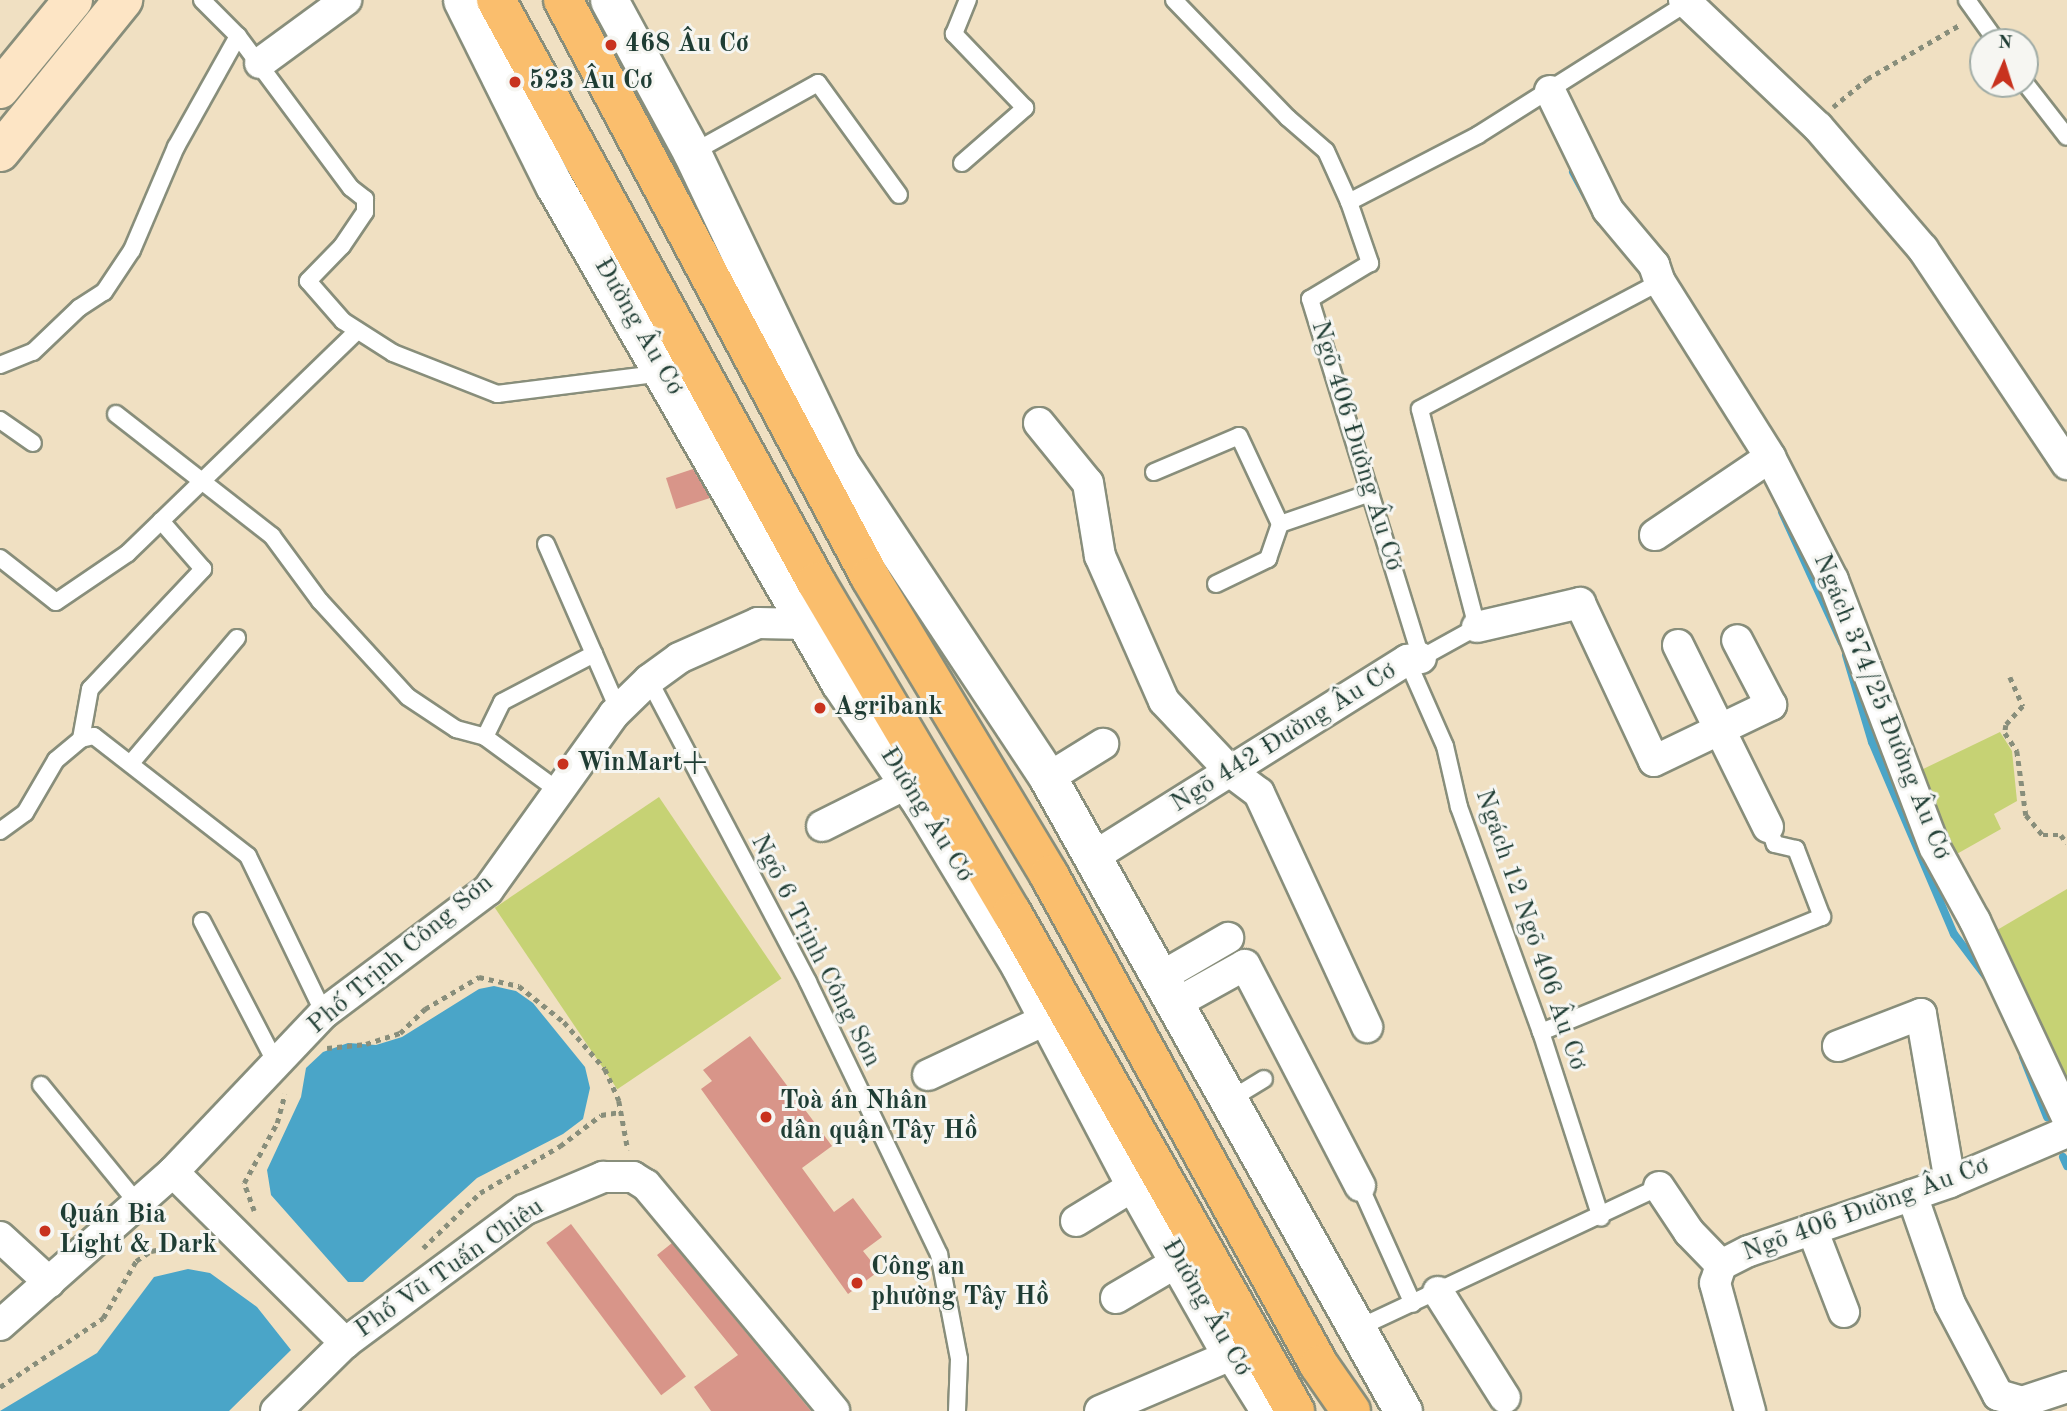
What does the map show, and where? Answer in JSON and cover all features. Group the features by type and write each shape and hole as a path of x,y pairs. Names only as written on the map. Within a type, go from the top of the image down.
{"main road":[{"path":"0,152 123,0"},
{"name":"Đường Âu Cơ","path":"496,0 816,582 1012,913 1282,1409"},
{"path":"563,0 860,558 1049,875 1319,1365 1351,1411"},
{"path":"0,89 65,3"},
{"path":"816,582 860,558"}],"street":[{"path":"260,63 346,0"},
{"name":"Đường Âu Cơ","path":"462,0 554,185 665,373 840,683 908,783 1049,1018 1135,1185 1231,1355 1282,1409"},
{"path":"609,0 692,153 841,466 1048,778 1354,1331 1403,1411"},
{"path":"1686,1 1818,127 1923,249 2067,464"},
{"name":"Ngách 374/25 Đường Âu Cơ","path":"1550,91 1608,210 1654,265 1660,282 1770,457 1833,580 1934,848 1975,921 2067,1117"},
{"path":"1039,423 1088,483 1100,556 1164,701 1231,772 1259,793 1367,1027"},
{"path":"1655,535 1770,457"},
{"name":"Ngõ 442 Đường Âu Cơ","path":"1477,627 1580,603 1654,761 1771,705 1737,640"},
{"name":"Phố Trịnh Công Sơn","path":"2,1320 49,1282 282,1075 324,1013 488,890 556,789 618,709 649,680 679,658 758,623 807,624"},
{"path":"1678,645 1768,827"},
{"name":"Ngõ 442 Đường Âu Cơ","path":"1093,857 1414,659"},
{"path":"1048,778 1103,744"},
{"path":"822,826 908,783"},
{"path":"1166,992 1228,937"},
{"path":"1166,992 1245,965 1360,1186"},
{"path":"1838,1046 1921,1014 1950,1182"},
{"path":"928,1075 1049,1018"},
{"name":"Ngõ 406 Đường Âu Cơ","path":"1659,1187 1689,1232 1721,1265 1812,1229 1950,1182 2067,1132"},
{"path":"173,1172 240,1234 345,1343"},
{"name":"Phố Vũ Tuấn Chiêu","path":"276,1411 345,1343 524,1210 603,1177 634,1177"},
{"path":"634,1177 674,1214 834,1411"},
{"path":"1076,1221 1135,1185"},
{"path":"1912,1195 1950,1304 1998,1395 2024,1406 2067,1387"},
{"path":"1812,1229 1843,1312"},
{"path":"0,1237 49,1282"},
{"path":"1116,1298 1179,1261"},
{"path":"1721,1265 1715,1283 1750,1411"},
{"path":"1425,1298 1505,1398"},
{"path":"1100,1411 1231,1355"}],"lane":[{"path":"202,0 238,36 351,188 365,199 365,212 342,246 308,281 342,321 429,369 497,394 665,373"},
{"path":"962,163 1025,108 954,34 968,0"},
{"name":"Ngõ 406 Đường Âu Cơ","path":"1174,0 1288,118 1326,150 1349,202 1370,262 1310,299 1370,493 1414,659"},
{"path":"1968,0 1988,28"},
{"path":"1349,202 1550,91 1686,1"},
{"path":"0,365 33,352 79,308 104,292 132,250 176,147 238,36"},
{"path":"692,153 818,83 899,195"},
{"path":"2037,98 2067,137"},
{"path":"1477,627 1420,409 1660,282"},
{"path":"0,558 56,602 128,553 357,331"},
{"path":"116,414 272,536 320,601 408,697 456,729 485,737 556,789"},
{"path":"0,420 33,443"},
{"path":"1154,472 1239,436 1280,524 1268,558 1216,584"},
{"path":"1280,524 1370,493"},
{"path":"81,739 90,689 203,569 161,521"},
{"path":"546,544 618,709"},
{"name":"Ngõ 442 Đường Âu Cơ","path":"1414,659 1477,627"},
{"path":"131,762 237,638"},
{"path":"485,737 502,702 594,654"},
{"name":"Ngách 12 Ngõ 406 Âu Cơ","path":"1414,659 1445,746 1459,807 1541,1032 1601,1218"},
{"name":"Ngõ 6 Trịnh Công Sơn","path":"649,680 808,982 939,1255 959,1359 957,1411"},
{"path":"0,831 25,813 41,780 81,739 94,736 131,762 248,856 324,1013"},
{"path":"1541,1032 1822,917 1796,849 1775,844 1768,827"},
{"path":"202,922 282,1075"},
{"path":"1228,1101 1264,1079"},
{"path":"41,1085 138,1204"},
{"path":"1360,1186 1425,1298"},
{"name":"Ngõ 406 Đường Âu Cơ","path":"1354,1331 1601,1218 1659,1187"}],"path":[{"path":"1818,127 1834,105 1867,79 1965,22 1985,23"},
{"path":"2010,677 2023,706 2006,725 2005,733 2017,751 2026,815 2043,835 2061,835 2067,843"},
{"path":"315,1050 366,1044 400,1033 425,1009 479,977 509,983 541,1000 599,1060 611,1079 621,1112 634,1177"},
{"path":"0,1387 103,1318 136,1261 151,1251 240,1234 257,1221 244,1183 277,1123 282,1075"},
{"path":"417,1253 480,1193 560,1146 601,1115 621,1112"}],"green space":[{"path":"2000,732 2012,751 2017,801 1994,814 2001,829 1955,855 1919,771"},
{"path":"659,797 781,979 617,1089 495,908"},
{"path":"2067,889 2067,1101 1992,933"}],"water":[{"path":"494,986 516,991 533,1003 585,1067 590,1088 583,1119 563,1134 477,1178 363,1282 348,1282 271,1195 267,1170 301,1097 306,1068 323,1052 348,1043 376,1045 402,1037 479,989"},
{"path":"188,1269 210,1273 257,1307 291,1350 229,1411 0,1411 97,1353 154,1277"}],"building":[{"path":"693,469 710,498 676,509 666,478"},
{"name":"Toà án Nhân dân quận Tây Hồ","path":"750,1036 832,1146 802,1168 834,1212 853,1198 882,1237 863,1251 879,1271 848,1294 701,1089 712,1081 703,1070"},
{"path":"571,1224 686,1377 661,1395 546,1243"},
{"path":"672,1243 811,1411 711,1411 694,1387 738,1355 657,1255"}],"waterway":[{"path":"1573,172 1600,222"},
{"path":"1782,512 1842,643"},
{"path":"1846,655 1872,742 1954,934 1987,978"},
{"path":"2023,1057 2047,1117"},
{"path":"2063,1157 2067,1166"}],"place":[{"name":"468 Âu Cơ","path":"611,45"},
{"name":"523 Âu Cơ","path":"515,82"},
{"name":"Agribank","path":"820,708"},
{"name":"WinMart+","path":"563,764"},
{"name":"Toà án Nhân dân quận Tây Hồ","path":"766,1117"},
{"name":"Quán Bia Light & Dark","path":"45,1231"},
{"name":"Công an phường Tây Hồ","path":"857,1283"}]}
